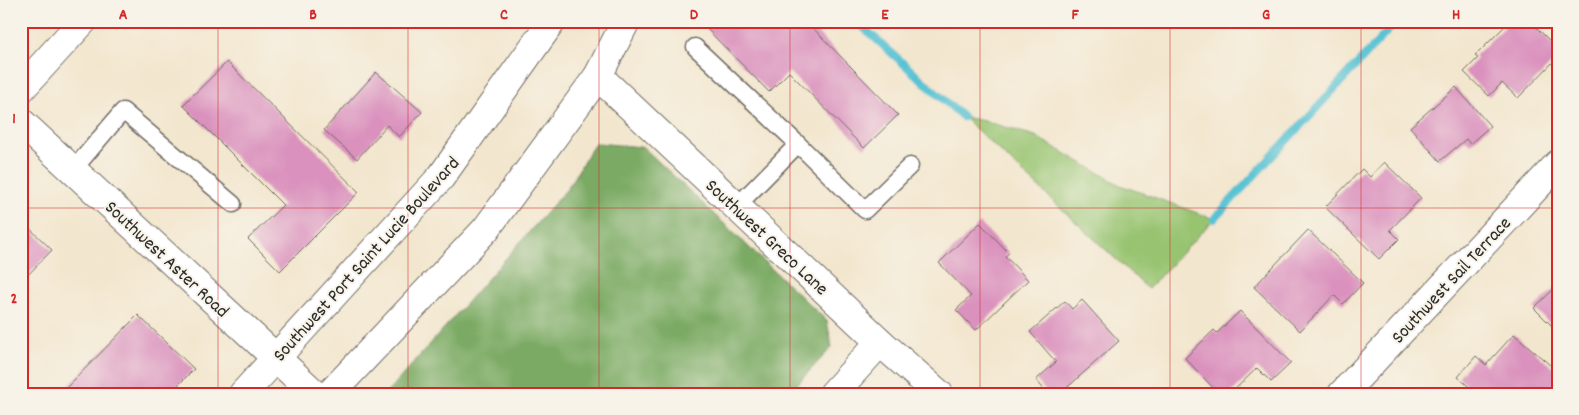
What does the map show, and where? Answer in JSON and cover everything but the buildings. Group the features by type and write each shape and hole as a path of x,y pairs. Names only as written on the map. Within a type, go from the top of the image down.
{"street":[{"path":"21,89 83,21"},
{"name":"Southwest Port Saint Lucie Boulevard","path":"243,394 441,177 552,21"},
{"path":"330,394 486,229 598,76 626,21"},
{"name":"Southwest Greco Lane","path":"598,76 880,342 939,394"},
{"name":"Southwest Aster Road","path":"21,122 316,394"},
{"name":"Southwest Sail Terrace","path":"1342,394 1558,164"},
{"path":"833,394 880,342"}],"lane":[{"path":"696,47 865,210 910,166"},
{"path":"73,170 123,111 233,204"},
{"path":"736,207 798,144"}],"green space":[{"path":"963,117 1035,136 1120,185 1214,219 1148,289"},
{"path":"595,143 643,147 827,321 832,347 788,394 386,394 567,189"}],"waterway":[{"path":"856,21 963,117"},
{"path":"1214,219 1397,21"}]}
